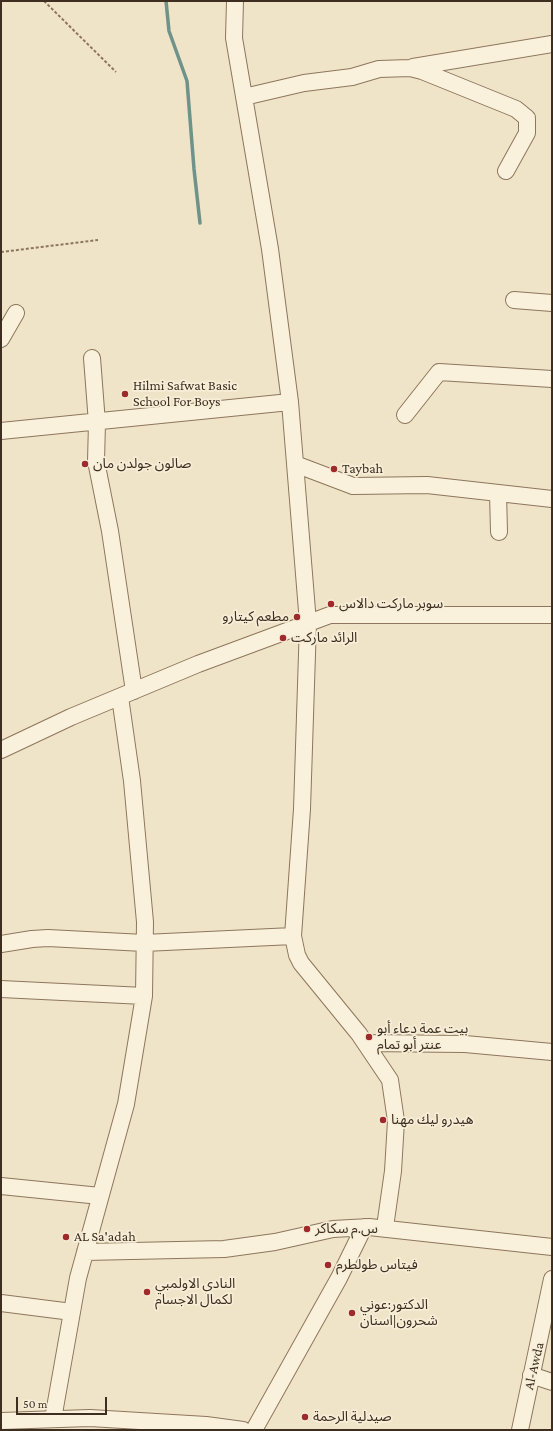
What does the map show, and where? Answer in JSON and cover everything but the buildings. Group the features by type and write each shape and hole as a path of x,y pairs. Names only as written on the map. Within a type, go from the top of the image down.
{"street":[{"path":"235,1 234,38 270,249 290,402 308,623 302,809 293,936 301,963 365,1043 390,1080 396,1121 393,1171 386,1227"},
{"path":"244,97 304,83 352,77 379,69 410,68 552,44"},
{"path":"410,68 516,109 527,118 527,133 506,171"},
{"path":"514,300 552,303"},
{"path":"1,339 16,313"},
{"path":"53,1420 78,1278 126,1104 144,996 145,922 133,789 127,694 110,531 96,461 97,423 92,358"},
{"path":"406,415 439,372 552,379"},
{"path":"1,431 97,423 290,402"},
{"path":"295,464 353,486 428,485 552,499"},
{"path":"498,493 499,532"},
{"path":"1,750 71,717 198,664 330,615 552,615"},
{"path":"1,944 48,938 144,943 293,936"},
{"path":"1,989 144,996"},
{"path":"365,1043 465,1044 552,1052"},
{"path":"1,1186 100,1196"},
{"path":"85,1252 224,1249 275,1242 333,1229 364,1227 386,1227 552,1247"},
{"path":"254,1430 339,1278 364,1227"},
{"name":"Al-Awda","path":"520,1430 551,1285"},
{"path":"1,1303 72,1312"},
{"path":"532,1375 552,1382"},
{"path":"1,1421 90,1418 183,1424 243,1430"}],"path":[{"path":"44,1 116,72"},
{"path":"1,252 98,240"}],"waterway":[{"path":"166,1 169,31 187,81 200,223"}],"place":[{"name":"Hilmi Safwat Basic School For Boys","path":"125,394"},
{"name":"صالون جولدن مان","path":"85,464"},
{"name":"Taybah","path":"334,469"},
{"name":"سوبر ماركت دالاس","path":"331,604"},
{"name":"مطعم كيتارو","path":"297,617"},
{"name":"الرائد ماركت","path":"283,638"},
{"name":"بيت عمة دعاء أبو عنتر أبو تمام","path":"369,1037"},
{"name":"هيدرو ليك مهنا","path":"383,1120"},
{"name":"س.م سكاكر","path":"307,1229"},
{"name":"AL Sa'adah","path":"66,1237"},
{"name":"فيتاس طولطرم","path":"328,1265"},
{"name":"النادي الاولمبي لكمال الاجسام","path":"147,1292"},
{"name":"الدكتور:عوني شحرون|اسنان","path":"352,1313"},
{"name":"صيدلية الرحمة","path":"305,1417"}]}
